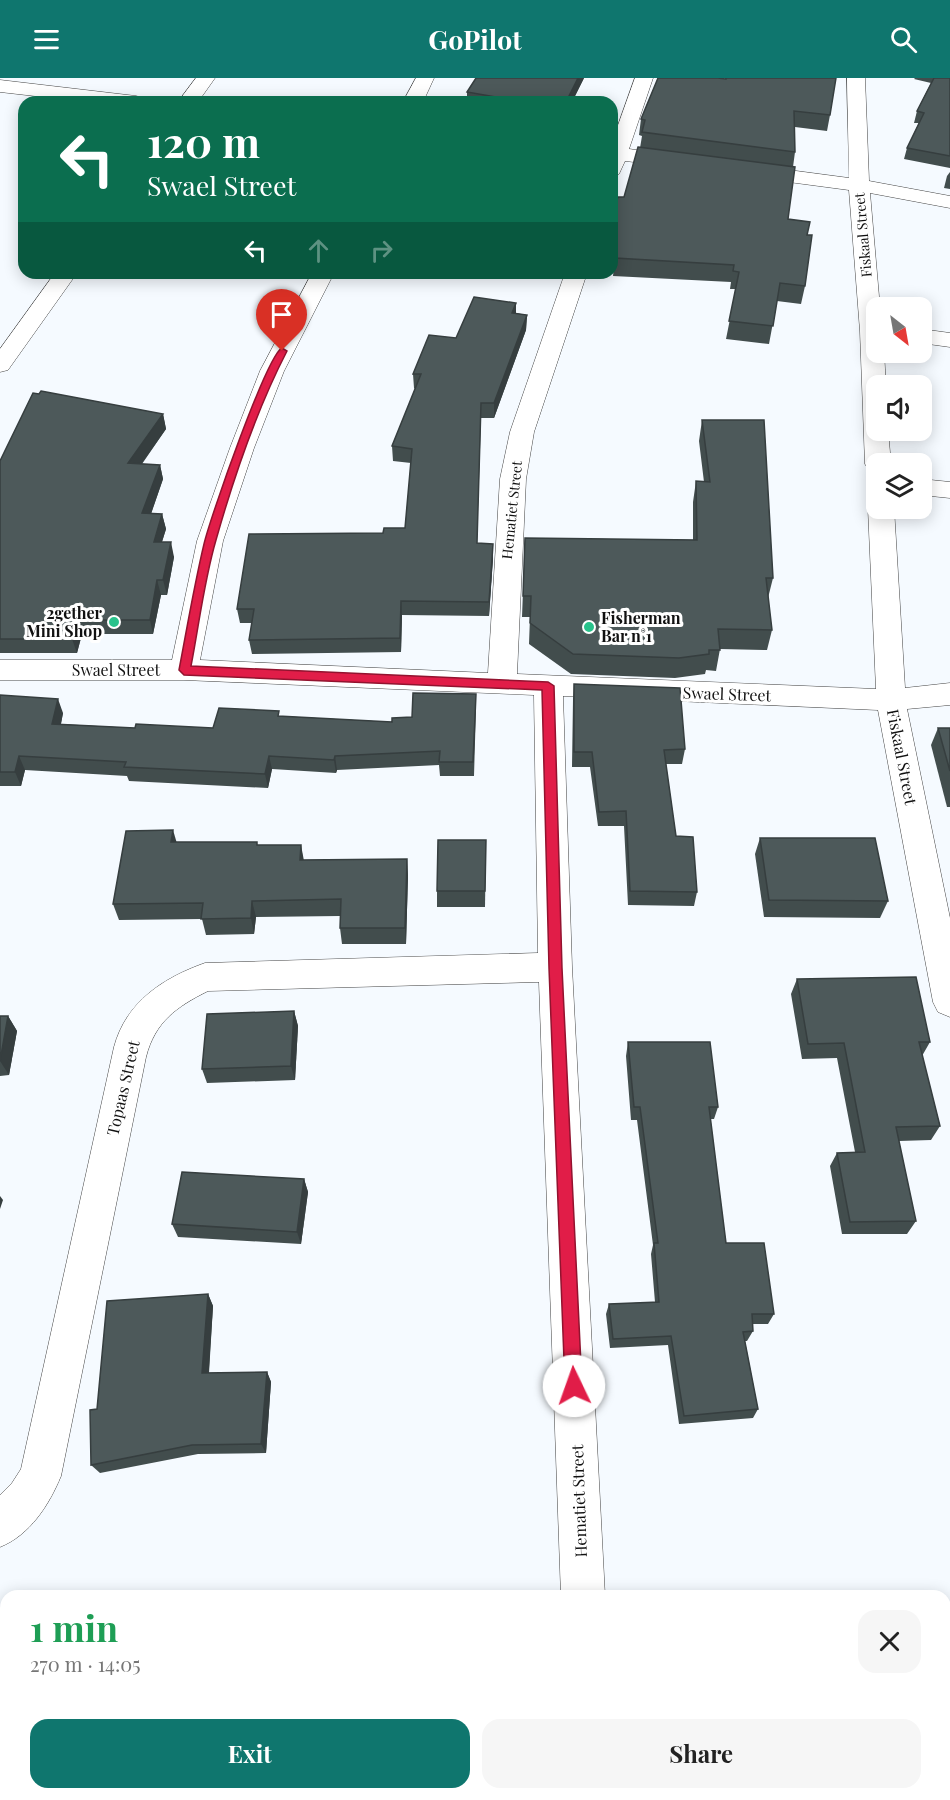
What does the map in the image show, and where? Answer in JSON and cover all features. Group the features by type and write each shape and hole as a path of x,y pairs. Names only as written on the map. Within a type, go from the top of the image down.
{"street":[{"path":"192,96 206,78"},
{"path":"416,96 425,78"},
{"path":"618,148 644,78"},
{"name":"Fiskaal Street","path":"856,78 859,185 870,297"},
{"path":"0,86 85,96"},
{"path":"618,159 698,164"},
{"path":"733,168 859,185 950,202"},
{"path":"0,365 62,279"},
{"path":"184,670 210,541 242,448 272,371 320,279"},
{"name":"Hematiet Street","path":"501,685 513,479 522,432 574,279"},
{"path":"932,338 950,340"},
{"name":"Fiskaal Street","path":"874,363 878,453"},
{"path":"932,488 950,490"},
{"name":"Fiskaal Street","path":"882,519 891,700 949,984"},
{"name":"Swael Street","path":"0,670 184,670 891,700 950,694"},
{"name":"Hematiet Street","path":"548,686 555,968 583,1590"},
{"name":"Topaas Street","path":"0,1526 27,1498 40,1476 129,1057 137,1029 160,1004 181,988 205,977 555,968"}],"building":[{"path":"476,78 578,78 569,96 490,96 467,92"},
{"path":"658,78 836,78 830,115 794,111 795,152 642,132 645,120 641,119"},
{"path":"934,78 950,78 950,156 907,148 924,113 917,111"},
{"path":"638,147 795,167 788,219 810,222 807,235 812,235 805,286 780,283 773,326 729,321 739,272 733,271 734,265 618,258 618,197 624,197"},
{"path":"474,297 516,303 512,313 527,315 494,403 481,403 477,543 493,544 489,602 401,601 400,638 249,640 254,609 237,609 249,534 383,533 384,528 405,528 412,449 392,446 421,374 413,374 429,335 456,338"},
{"path":"41,391 163,414 128,463 160,465 142,513 162,514 154,542 171,542 163,580 157,580 150,620 77,620 72,639 0,639 0,461 33,393 39,394"},
{"path":"702,420 764,420 773,578 766,578 772,630 718,629 720,650 709,650 709,654 679,658 573,654 530,623 531,596 523,596 525,538 697,540 696,481 710,482"},
{"path":"574,684 680,688 685,749 664,750 676,836 693,837 697,892 630,891 626,811 599,812 592,752 574,752"},
{"path":"413,693 476,694 473,762 439,762 440,751 335,756 334,760 269,756 265,774 124,767 126,762 19,756 15,772 0,772 0,695 58,699 52,724 135,728 136,724 213,728 219,708 279,711 278,716 392,722 392,718 412,717"},
{"path":"938,728 950,728 950,771"},
{"path":"173,830 171,842 257,842 257,845 301,845 300,860 407,859 405,928 340,928 341,899 252,901 251,918 201,919 203,903 113,904 126,831"},
{"path":"760,838 875,838 888,901 769,900"},
{"path":"438,840 486,840 485,891 437,891"},
{"path":"916,977 930,1042 919,1042 940,1126 896,1127 916,1221 850,1222 837,1153 865,1152 844,1043 808,1044 797,979"},
{"path":"294,1011 291,1066 202,1069 207,1014"},
{"path":"0,1016 8,1016 0,1061"},
{"path":"628,1042 710,1042 718,1107 709,1107 726,1243 764,1243 774,1314 752,1314 753,1331 743,1332 758,1409 684,1416 671,1336 613,1339 609,1304 659,1302 654,1243 658,1243 640,1107 634,1107"},
{"path":"182,1172 304,1179 297,1232 172,1224"},
{"path":"208,1294 202,1373 267,1372 261,1444 192,1445 91,1465 90,1410 97,1409 107,1301"}],"place":[{"name":"2gether Mini Shop","path":"114,622"},
{"name":"Fisherman Bar n°1","path":"589,627"}],"route":[{"path":"282,351 242,448 210,541 184,670 548,686 555,968 574,1386"}]}
